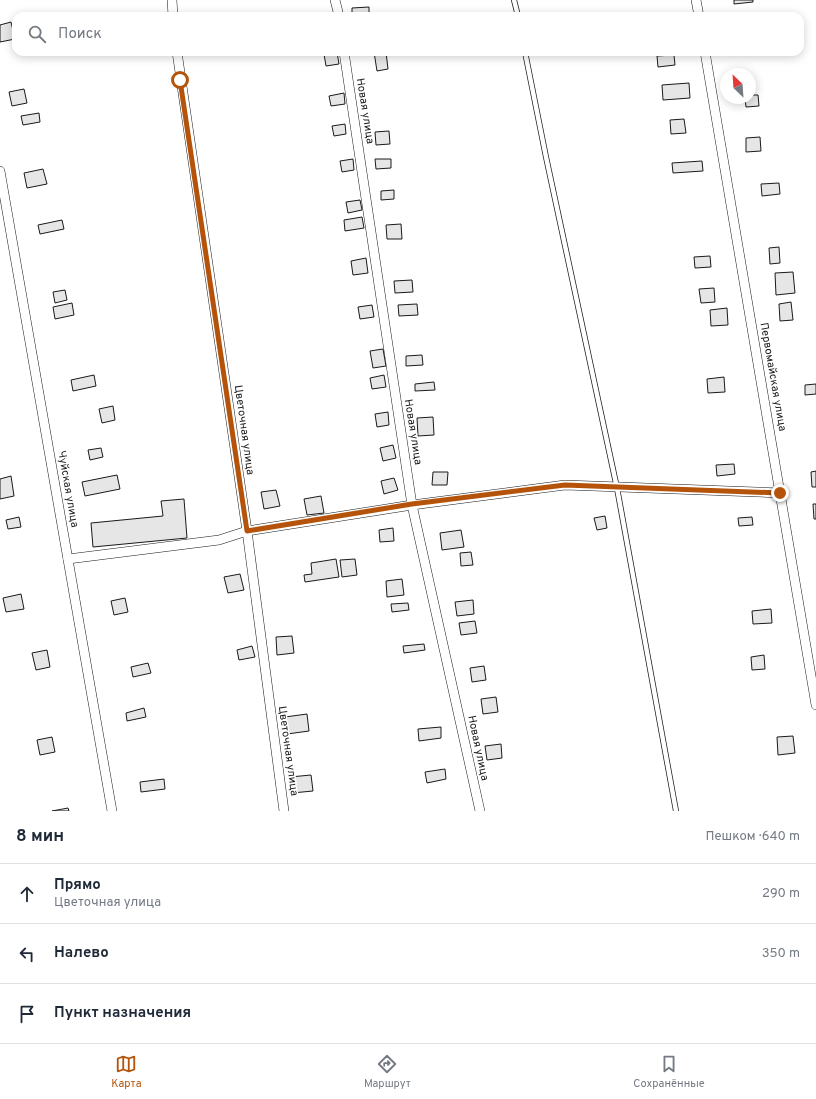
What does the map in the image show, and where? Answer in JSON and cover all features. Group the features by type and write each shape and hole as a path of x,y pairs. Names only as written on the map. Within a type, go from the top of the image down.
{"street":[{"path":"172,0 174,12"},
{"path":"335,0 338,12"},
{"path":"696,0 698,12"},
{"name":"Цветочная улица","path":"178,56 247,531 284,811"},
{"name":"Новая улица","path":"345,56 412,504 480,811"},
{"name":"Первомайская улица","path":"706,56 816,705"},
{"name":"Чуйская улица","path":"0,171 112,811"},
{"path":"68,559 219,540 247,531 412,504 565,485 780,493"}],"lane":[{"path":"514,0 517,12"},
{"path":"526,56 617,488 676,811"}],"building":[{"path":"734,0 753,0 753,2 734,4"},
{"path":"369,7 369,12 352,12 352,8"},
{"path":"11,22 12,40 0,42 0,25"},
{"path":"324,56 338,56 339,64 326,66"},
{"path":"375,56 386,56 388,69 377,71"},
{"path":"657,56 674,56 675,65 658,67"},
{"path":"689,83 690,98 663,100 662,85"},
{"path":"24,89 27,103 12,106 9,92"},
{"path":"344,93 345,104 331,106 329,96"},
{"path":"756,95 758,95 759,106 746,107 746,104 756,104"},
{"path":"39,113 40,122 23,125 21,116"},
{"path":"684,119 686,133 671,134 670,120"},
{"path":"345,124 346,134 334,136 332,126"},
{"path":"389,131 390,144 376,145 375,132"},
{"path":"760,137 761,151 746,152 746,138"},
{"path":"353,159 354,170 342,172 340,161"},
{"path":"375,159 391,159 391,168 376,169"},
{"path":"702,161 703,171 673,173 672,163"},
{"path":"43,169 47,184 27,188 24,173"},
{"path":"779,183 780,194 762,196 761,184"},
{"path":"394,190 394,199 381,200 381,191"},
{"path":"360,200 362,210 348,213 346,202"},
{"path":"362,217 364,228 345,231 344,220"},
{"path":"62,220 64,229 40,234 38,225"},
{"path":"401,224 402,239 387,239 386,225"},
{"path":"779,247 780,263 770,264 769,248"},
{"path":"710,256 711,267 695,268 694,257"},
{"path":"366,258 368,273 353,275 351,261"},
{"path":"793,272 795,293 776,295 775,273"},
{"path":"412,280 413,292 395,293 394,281"},
{"path":"714,288 715,302 701,303 699,289"},
{"path":"65,290 67,300 55,303 53,292"},
{"path":"791,302 793,320 780,321 779,304"},
{"path":"72,303 74,315 55,319 53,307"},
{"path":"417,304 418,315 399,316 398,305"},
{"path":"372,305 374,317 360,319 358,307"},
{"path":"727,308 728,325 711,326 710,310"},
{"path":"383,349 386,366 373,368 370,351"},
{"path":"422,355 423,365 406,366 406,356"},
{"path":"94,375 96,386 73,391 71,380"},
{"path":"384,375 386,387 372,389 370,378"},
{"path":"724,377 725,392 708,393 707,379"},
{"path":"434,382 435,390 415,391 415,384"},
{"path":"816,384 816,394 805,395 805,385"},
{"path":"113,406 115,420 102,423 99,409"},
{"path":"388,412 389,425 377,427 375,414"},
{"path":"433,417 434,435 418,436 417,418"},
{"path":"393,445 396,458 383,461 380,448"},
{"path":"101,448 103,457 90,460 88,450"},
{"path":"734,464 735,474 717,476 716,465"},
{"path":"816,471 816,487 812,487 811,472"},
{"path":"433,472 448,472 447,485 432,485"},
{"path":"117,475 120,489 85,496 82,482"},
{"path":"11,476 14,496 0,499 0,479"},
{"path":"394,478 398,490 384,494 381,481"},
{"path":"276,490 280,506 264,509 261,492"},
{"path":"321,496 324,513 307,515 304,499"},
{"path":"184,499 187,538 93,547 91,523 163,516 161,501"},
{"path":"813,504 816,504 816,519 814,519"},
{"path":"605,516 607,528 597,530 594,518"},
{"path":"19,517 21,527 8,529 6,520"},
{"path":"752,517 753,525 739,526 738,518"},
{"path":"393,528 394,541 380,542 379,530"},
{"path":"461,530 464,547 442,550 440,533"},
{"path":"471,552 473,565 461,566 460,553"},
{"path":"336,559 339,577 305,582 304,575 312,574 311,563"},
{"path":"355,559 357,575 342,577 340,560"},
{"path":"240,574 244,590 228,593 224,577"},
{"path":"402,579 404,595 387,597 386,581"},
{"path":"21,594 24,609 6,612 3,598"},
{"path":"125,598 128,612 114,615 111,601"},
{"path":"473,600 474,614 457,616 455,602"},
{"path":"408,603 409,610 392,612 391,604"},
{"path":"771,609 772,623 753,624 752,611"},
{"path":"475,621 477,633 461,635 459,623"},
{"path":"292,636 294,653 277,655 276,637"},
{"path":"424,644 425,650 404,653 403,646"},
{"path":"252,646 255,657 239,660 237,650"},
{"path":"47,650 50,667 36,670 32,653"},
{"path":"764,655 765,669 752,670 751,657"},
{"path":"148,663 151,673 133,677 131,667"},
{"path":"484,666 486,680 472,682 470,668"},
{"path":"496,697 498,712 483,714 481,699"},
{"path":"144,708 146,717 127,721 126,713"},
{"path":"307,714 309,731 287,734 285,717"},
{"path":"441,727 441,738 419,741 418,729"},
{"path":"793,736 795,753 778,755 777,737"},
{"path":"52,737 55,752 40,755 37,740"},
{"path":"501,744 502,758 487,760 485,746"},
{"path":"445,769 446,779 427,783 425,772"},
{"path":"311,775 313,791 292,793 290,777"},
{"path":"164,779 165,789 141,792 140,782"},
{"path":"68,808 69,811 52,811"}],"route":[{"path":"180,80 210,273 247,531 412,504 565,485 780,493"}]}
